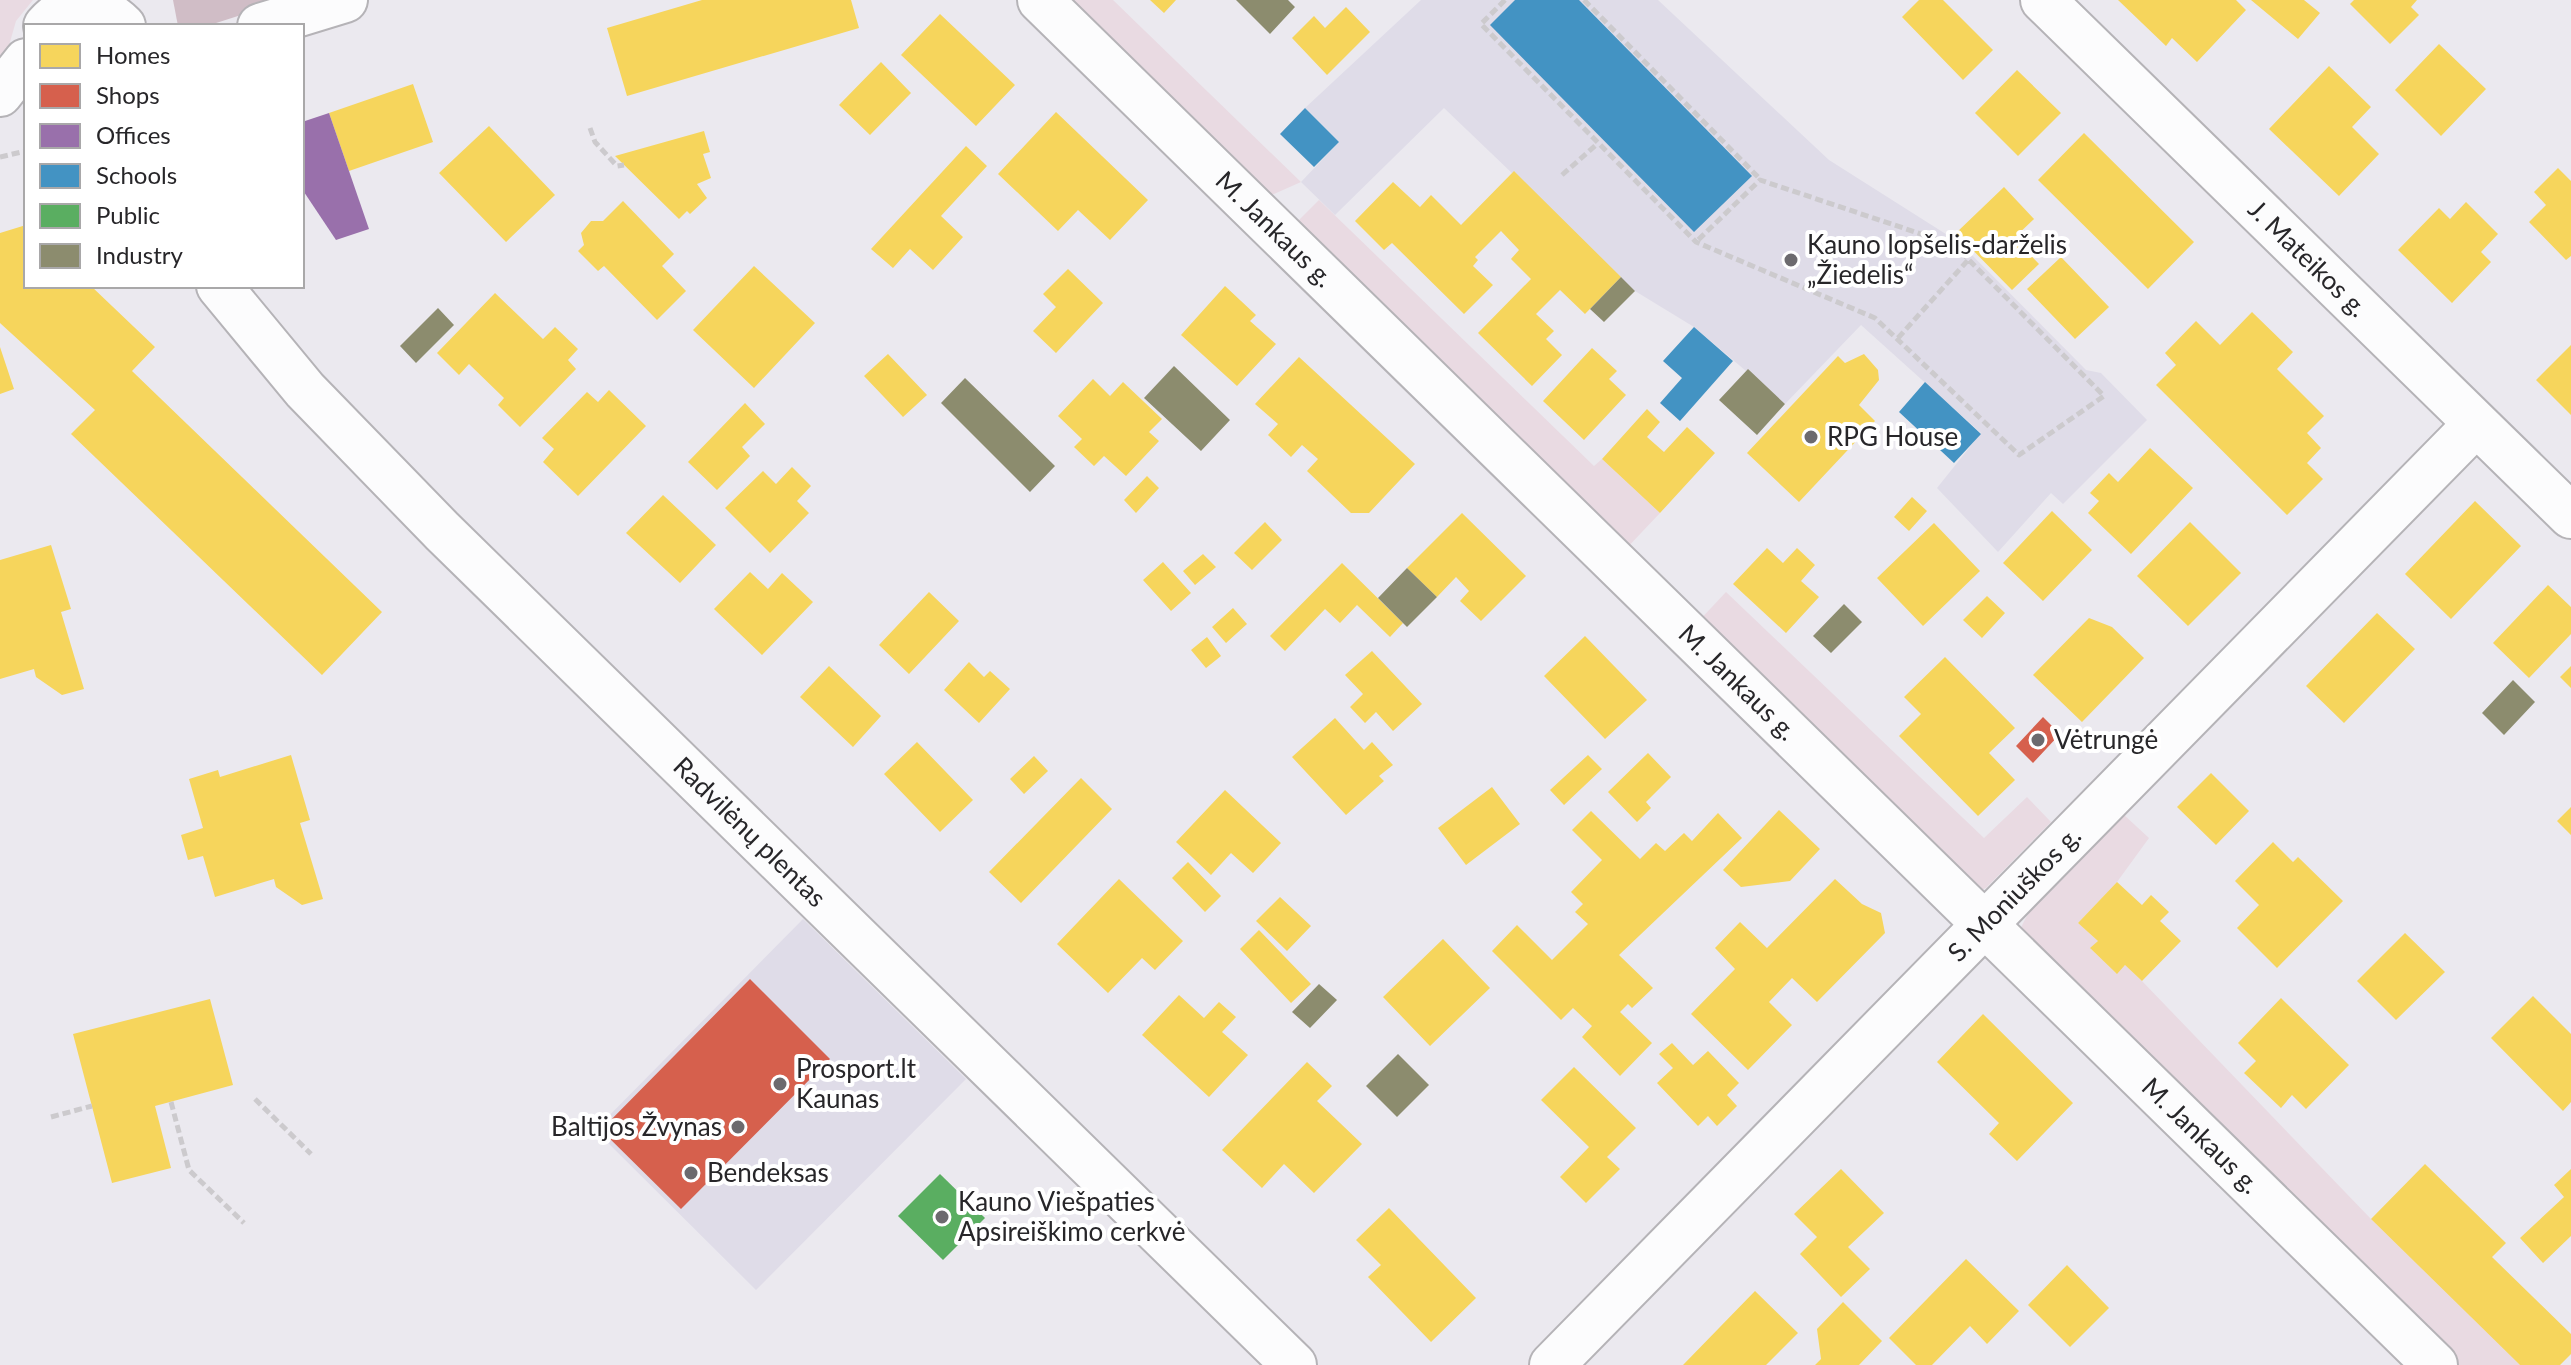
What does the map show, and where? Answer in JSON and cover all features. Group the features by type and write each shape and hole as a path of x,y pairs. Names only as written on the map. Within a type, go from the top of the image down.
{"street":[{"path":"132,24 134,0"},
{"path":"267,24 345,0"},
{"name":"M. Jankaus g.","path":"1040,0 2435,1365"},
{"name":"J. Mateikos g.","path":"2043,0 2571,516"},
{"path":"65,12 100,9 120,24"},
{"path":"0,94 24,64"},
{"path":"0,108 24,102"},
{"name":"Radvilėnų plentas","path":"221,288 305,390 442,531 1294,1365"},
{"name":"S. Moniuškos g.","path":"1552,1365 2476,424"}],"path":[{"path":"1505,0 1481,24 1596,145 1696,242 1875,318 2019,455 2104,396 1954,245 1760,180 1584,0"},
{"path":"590,128 595,142 617,166 624,165"},
{"path":"1562,175 1596,145"},
{"path":"0,157 24,151"},
{"path":"1696,242 1760,180"},
{"path":"1898,338 1969,259"},
{"path":"255,1099 311,1154"},
{"path":"171,1102 189,1170 244,1223"},
{"path":"51,1117 92,1106"}],"shaded area":[{"path":"0,0 33,0 16,21 0,77"},
{"path":"173,0 288,0 213,24 178,24"},
{"path":"1060,0 1113,0 1301,182 1274,194 1258,194"},
{"name":"Kauno lopšelis-darželis „Žiedelis“","path":"1421,0 1658,0 1829,160 1960,243 2086,370 2101,373 2147,420 2063,504 2051,493 1998,552 1937,488 1981,433 1861,325 1785,404 1694,327 1635,291 1444,108 1335,215 1301,182 1339,142 1305,108"},
{"path":"1319,200 1594,466 1602,459 1660,513 1623,552 1292,227"},
{"path":"1726,592 1984,838 2027,797 2051,822 1986,888 1979,891 1696,624"},
{"path":"2123,814 2149,838 2117,882 2078,923 2098,941 2091,949 2116,973 2125,965 2142,981 2371,1219 2520,1365 2456,1365 2020,932 2035,904"},
{"path":"803,919 966,1079 756,1290 595,1130"}],"building: Homes":[{"path":"702,0 851,0 859,28 627,96 607,28"},
{"path":"1150,0 1176,0 1164,13"},
{"path":"1919,0 1943,0 1993,50 1963,80 1902,17"},
{"path":"2118,0 2236,0 2246,10 2197,62 2172,38 2166,46"},
{"path":"2251,0 2304,0 2320,13 2298,39"},
{"path":"2354,0 2417,0 2411,7 2419,15 2390,44 2350,4"},
{"path":"1346,7 1370,32 1327,75 1292,38 1314,16 1325,28"},
{"path":"940,14 1015,85 976,126 901,55"},
{"path":"2439,44 2486,89 2441,136 2395,90"},
{"path":"881,62 911,93 870,135 839,105"},
{"path":"2329,66 2371,107 2352,127 2379,154 2339,196 2269,129"},
{"path":"2017,70 2061,113 2018,156 1975,113"},
{"path":"413,84 433,142 349,171 329,113"},
{"path":"1056,112 1148,200 1110,240 1078,210 1058,231 998,174"},
{"path":"489,126 555,195 506,242 439,173"},
{"path":"704,131 710,152 703,154 711,178 697,184 707,198 690,214 687,211 679,219 615,156"},
{"path":"2084,133 2194,242 2148,289 2038,180"},
{"path":"966,146 987,166 941,216 963,237 933,270 910,249 893,268 871,249"},
{"path":"2558,168 2571,181 2571,256 2566,260 2529,222 2546,205 2534,192"},
{"path":"1514,171 1621,277 1585,314 1560,290 1536,314 1554,331 1546,339 1562,355 1532,386 1478,333 1531,279 1511,259 1519,250 1501,231 1475,257 1478,260 1473,266 1493,285 1464,314 1392,243 1384,250 1355,221 1393,182 1420,207 1431,195 1461,225"},
{"path":"2004,187 2034,219 2014,238 2039,264 2012,290 1956,233"},
{"path":"623,201 674,254 662,266 686,291 657,320 604,266 598,271 578,251 584,245 581,233 591,221 603,221"},
{"path":"2466,202 2498,234 2481,252 2491,262 2452,303 2398,250 2439,208 2450,219"},
{"path":"24,226 24,288 93,288 155,347 132,371 382,612 322,675 71,434 95,410 0,323 0,233"},
{"path":"2061,257 2109,307 2075,339 2027,289"},
{"path":"754,266 815,323 754,388 693,330"},
{"path":"1068,269 1103,303 1056,353 1033,331 1056,307 1043,294"},
{"path":"1225,286 1256,315 1250,321 1276,344 1237,386 1181,335"},
{"path":"495,293 543,339 555,327 578,349 568,360 576,369 520,427 498,405 504,398 469,364 459,375 437,353"},
{"path":"2252,312 2293,352 2277,369 2324,416 2307,433 2321,448 2307,463 2323,479 2287,515 2156,385 2176,365 2165,353 2196,321 2220,345"},
{"path":"2571,345 2571,415 2536,380"},
{"path":"0,347 14,389 0,394"},
{"path":"1592,348 1617,371 1609,379 1626,395 1584,440 1543,401"},
{"path":"888,354 927,395 903,417 864,376"},
{"name":"RPG House","path":"1864,354 1878,370 1879,380 1859,405 1875,421 1799,502 1747,453 1838,356 1845,363"},
{"path":"1299,357 1415,464 1369,513 1351,513 1307,471 1318,459 1302,445 1291,457 1268,435 1278,424 1255,404"},
{"path":"1093,379 1110,396 1123,382 1162,419 1149,432 1159,441 1126,476 1104,456 1094,466 1074,447 1082,439 1058,416"},
{"path":"609,390 646,426 578,496 543,462 554,449 542,438 587,392 598,402"},
{"path":"745,403 765,424 742,447 750,456 717,490 688,462"},
{"path":"1647,409 1660,422 1647,437 1664,452 1687,427 1715,453 1660,513 1602,459"},
{"path":"2150,448 2193,488 2131,554 2088,513 2099,501 2090,493 2109,473 2118,482"},
{"path":"792,467 811,486 797,501 809,513 770,553 725,508 763,471 776,484"},
{"path":"1147,476 1159,488 1136,513 1124,500"},
{"path":"663,495 716,545 680,583 626,533"},
{"path":"1912,497 1927,511 1909,531 1894,517"},
{"path":"2475,501 2521,546 2451,619 2405,574"},
{"path":"2052,511 2092,550 2043,601 2003,563"},
{"path":"1462,513 1526,576 1481,621 1460,601 1469,591 1456,577 1437,597 1407,568"},
{"path":"1265,522 1282,540 1252,570 1234,553"},
{"path":"2190,522 2241,573 2188,626 2137,576"},
{"path":"1934,523 1980,571 1923,626 1877,578"},
{"path":"51,545 71,609 61,612 84,689 62,695 36,677 34,669 0,679 0,560"},
{"path":"1767,548 1783,563 1797,548 1815,565 1801,581 1819,597 1786,633 1733,584"},
{"path":"1203,554 1216,567 1195,585 1183,571"},
{"path":"1163,562 1191,593 1171,611 1143,580"},
{"path":"1342,563 1403,623 1390,637 1357,605 1340,623 1325,609 1285,651 1270,636"},
{"path":"750,572 768,589 782,573 813,602 762,655 714,609"},
{"path":"2548,585 2571,607 2571,634 2529,678 2493,643"},
{"path":"929,592 959,621 909,674 879,645"},
{"path":"1987,596 2005,613 1982,638 1963,620"},
{"path":"1233,608 1247,624 1226,643 1212,627"},
{"path":"2377,613 2415,649 2344,723 2306,686"},
{"path":"2089,618 2112,627 2144,658 2082,722 2033,675"},
{"path":"1585,636 1647,700 1605,739 1544,676"},
{"path":"1207,637 1221,656 1206,668 1191,650"},
{"path":"1372,651 1422,704 1393,731 1376,712 1365,723 1350,707 1363,694 1345,675"},
{"path":"1945,657 2015,728 1989,753 2015,780 1978,816 1899,736 1921,714 1904,697"},
{"path":"969,662 984,677 990,671 1010,689 979,723 944,690"},
{"path":"829,666 881,716 853,747 800,697"},
{"path":"2571,666 2571,688 2560,677"},
{"path":"1335,718 1364,750 1372,742 1393,765 1379,776 1384,781 1346,815 1292,757"},
{"path":"917,742 973,800 940,832 884,774"},
{"path":"1648,753 1671,777 1646,802 1651,808 1637,822 1608,792"},
{"path":"291,755 310,820 300,823 323,899 302,905 276,887 274,879 215,897 203,856 188,860 181,835 203,828 189,779 218,770 220,777"},
{"path":"1588,755 1602,769 1564,805 1550,790"},
{"path":"1034,756 1048,771 1024,794 1010,779"},
{"path":"2211,773 2249,811 2216,845 2177,807"},
{"path":"1081,778 1112,809 1021,903 989,872"},
{"path":"1492,787 1520,824 1466,865 1438,828"},
{"path":"1225,790 1281,843 1253,873 1231,853 1211,875 1176,842"},
{"path":"2571,807 2571,835 2557,821"},
{"path":"1779,810 1820,849 1790,881 1741,887 1723,870"},
{"path":"1591,811 1640,859 1656,843 1665,851 1684,833 1692,841 1718,813 1742,838 1619,955 1653,988 1632,1008 1628,1004 1620,1012 1652,1043 1620,1076 1582,1037 1592,1026 1573,1008 1561,1020 1492,951 1517,925 1552,960 1588,924 1575,912 1583,904 1571,892 1602,860 1572,830"},
{"path":"2273,842 2293,862 2298,857 2343,901 2277,968 2237,928 2259,905 2235,881"},
{"path":"1188,862 1221,896 1205,912 1172,878"},
{"path":"1119,879 1183,941 1155,970 1142,958 1108,993 1057,944"},
{"path":"1835,879 1862,904 1881,913 1885,933 1817,1002 1792,978 1769,1002 1792,1025 1748,1070 1691,1014 1735,969 1715,948 1740,922 1767,948"},
{"path":"2117,882 2142,905 2151,895 2169,912 2160,921 2181,941 2142,981 2125,965 2117,974 2090,948 2098,941 2078,923"},
{"path":"1280,897 1311,926 1287,951 1256,921"},
{"path":"1259,930 1311,984 1291,1003 1240,949"},
{"path":"2405,933 2445,972 2396,1020 2357,981"},
{"path":"1443,939 1490,988 1430,1046 1383,997"},
{"path":"1179,995 1204,1018 1219,1002 1236,1017 1222,1032 1248,1055 1209,1097 1142,1035"},
{"path":"2533,996 2571,1034 2571,1102 2563,1111 2491,1038"},
{"path":"2281,998 2349,1065 2306,1109 2292,1095 2281,1108 2244,1073 2256,1061 2238,1043"},
{"path":"210,999 233,1085 155,1106 171,1168 112,1183 73,1034"},
{"path":"1983,1014 2073,1103 2017,1161 1989,1134 1999,1123 1937,1062"},
{"path":"1672,1043 1693,1065 1708,1051 1739,1083 1727,1095 1737,1106 1717,1126 1708,1116 1698,1126 1657,1083 1673,1068 1659,1054"},
{"path":"1307,1062 1332,1086 1317,1101 1362,1144 1314,1193 1284,1164 1262,1188 1222,1150"},
{"path":"1574,1067 1636,1128 1607,1157 1620,1169 1586,1203 1560,1177 1589,1147 1541,1100"},
{"path":"2425,1164 2506,1243 2492,1257 2571,1334 2571,1354 2560,1365 2520,1365 2371,1219"},
{"path":"1841,1169 1884,1213 1848,1247 1870,1269 1841,1297 1800,1254 1817,1237 1794,1214"},
{"path":"2571,1169 2571,1236 2543,1263 2520,1238 2564,1197 2554,1185"},
{"path":"1389,1208 1476,1298 1431,1342 1368,1277 1381,1265 1356,1240"},
{"path":"1966,1259 2019,1311 1987,1344 1970,1326 1932,1365 1916,1365 1889,1338"},
{"path":"2067,1265 2109,1308 2070,1347 2028,1305"},
{"path":"1755,1291 1798,1333 1766,1365 1683,1365"},
{"path":"1843,1302 1882,1341 1859,1365 1815,1365 1821,1359 1817,1329"}],"building: Shops":[{"name":"Vėtrungė","path":"2043,717 2060,734 2033,763 2016,746"},
{"path":"750,979 830,1059 681,1209 601,1130"}],"building: Offices":[{"path":"329,113 369,229 336,240 304,192 304,121"}],"building: Schools":[{"path":"1515,0 1579,0 1752,176 1694,232 1490,25"},
{"path":"1305,108 1339,142 1314,167 1280,134"},
{"path":"1694,327 1733,361 1680,421 1660,403 1682,378 1663,361"},
{"path":"1925,382 1981,434 1954,463 1899,412"}],"building: Public":[{"name":"Kauno Viešpaties Apsireiškimo cerkvė","path":"940,1174 985,1218 943,1260 898,1216"}],"building: Industry":[{"path":"1236,0 1288,0 1295,7 1270,34"},
{"path":"1621,277 1635,291 1604,322 1590,309"},
{"path":"438,308 454,325 416,363 400,346"},
{"path":"1174,366 1230,420 1201,451 1144,398"},
{"path":"1748,369 1785,404 1757,435 1719,400"},
{"path":"965,378 1055,466 1030,492 941,403"},
{"path":"1407,568 1437,597 1407,627 1378,598"},
{"path":"1844,604 1862,622 1831,653 1813,636"},
{"path":"2513,680 2535,702 2504,735 2482,713"},
{"path":"1319,984 1337,1000 1310,1028 1292,1012"},
{"path":"1398,1054 1429,1085 1397,1117 1366,1086"}],"place":[{"name":"Kauno lopšelis-darželis „Žiedelis“","path":"1791,260"},
{"name":"RPG House","path":"1811,437"},
{"name":"Vėtrungė","path":"2038,740"},
{"name":"Prosport.lt Kaunas","path":"780,1084"},
{"name":"Baltijos Žvynas","path":"738,1127"},
{"name":"Bendeksas","path":"691,1173"},
{"name":"Kauno Viešpaties Apsireiškimo cerkvė","path":"942,1217"}]}
